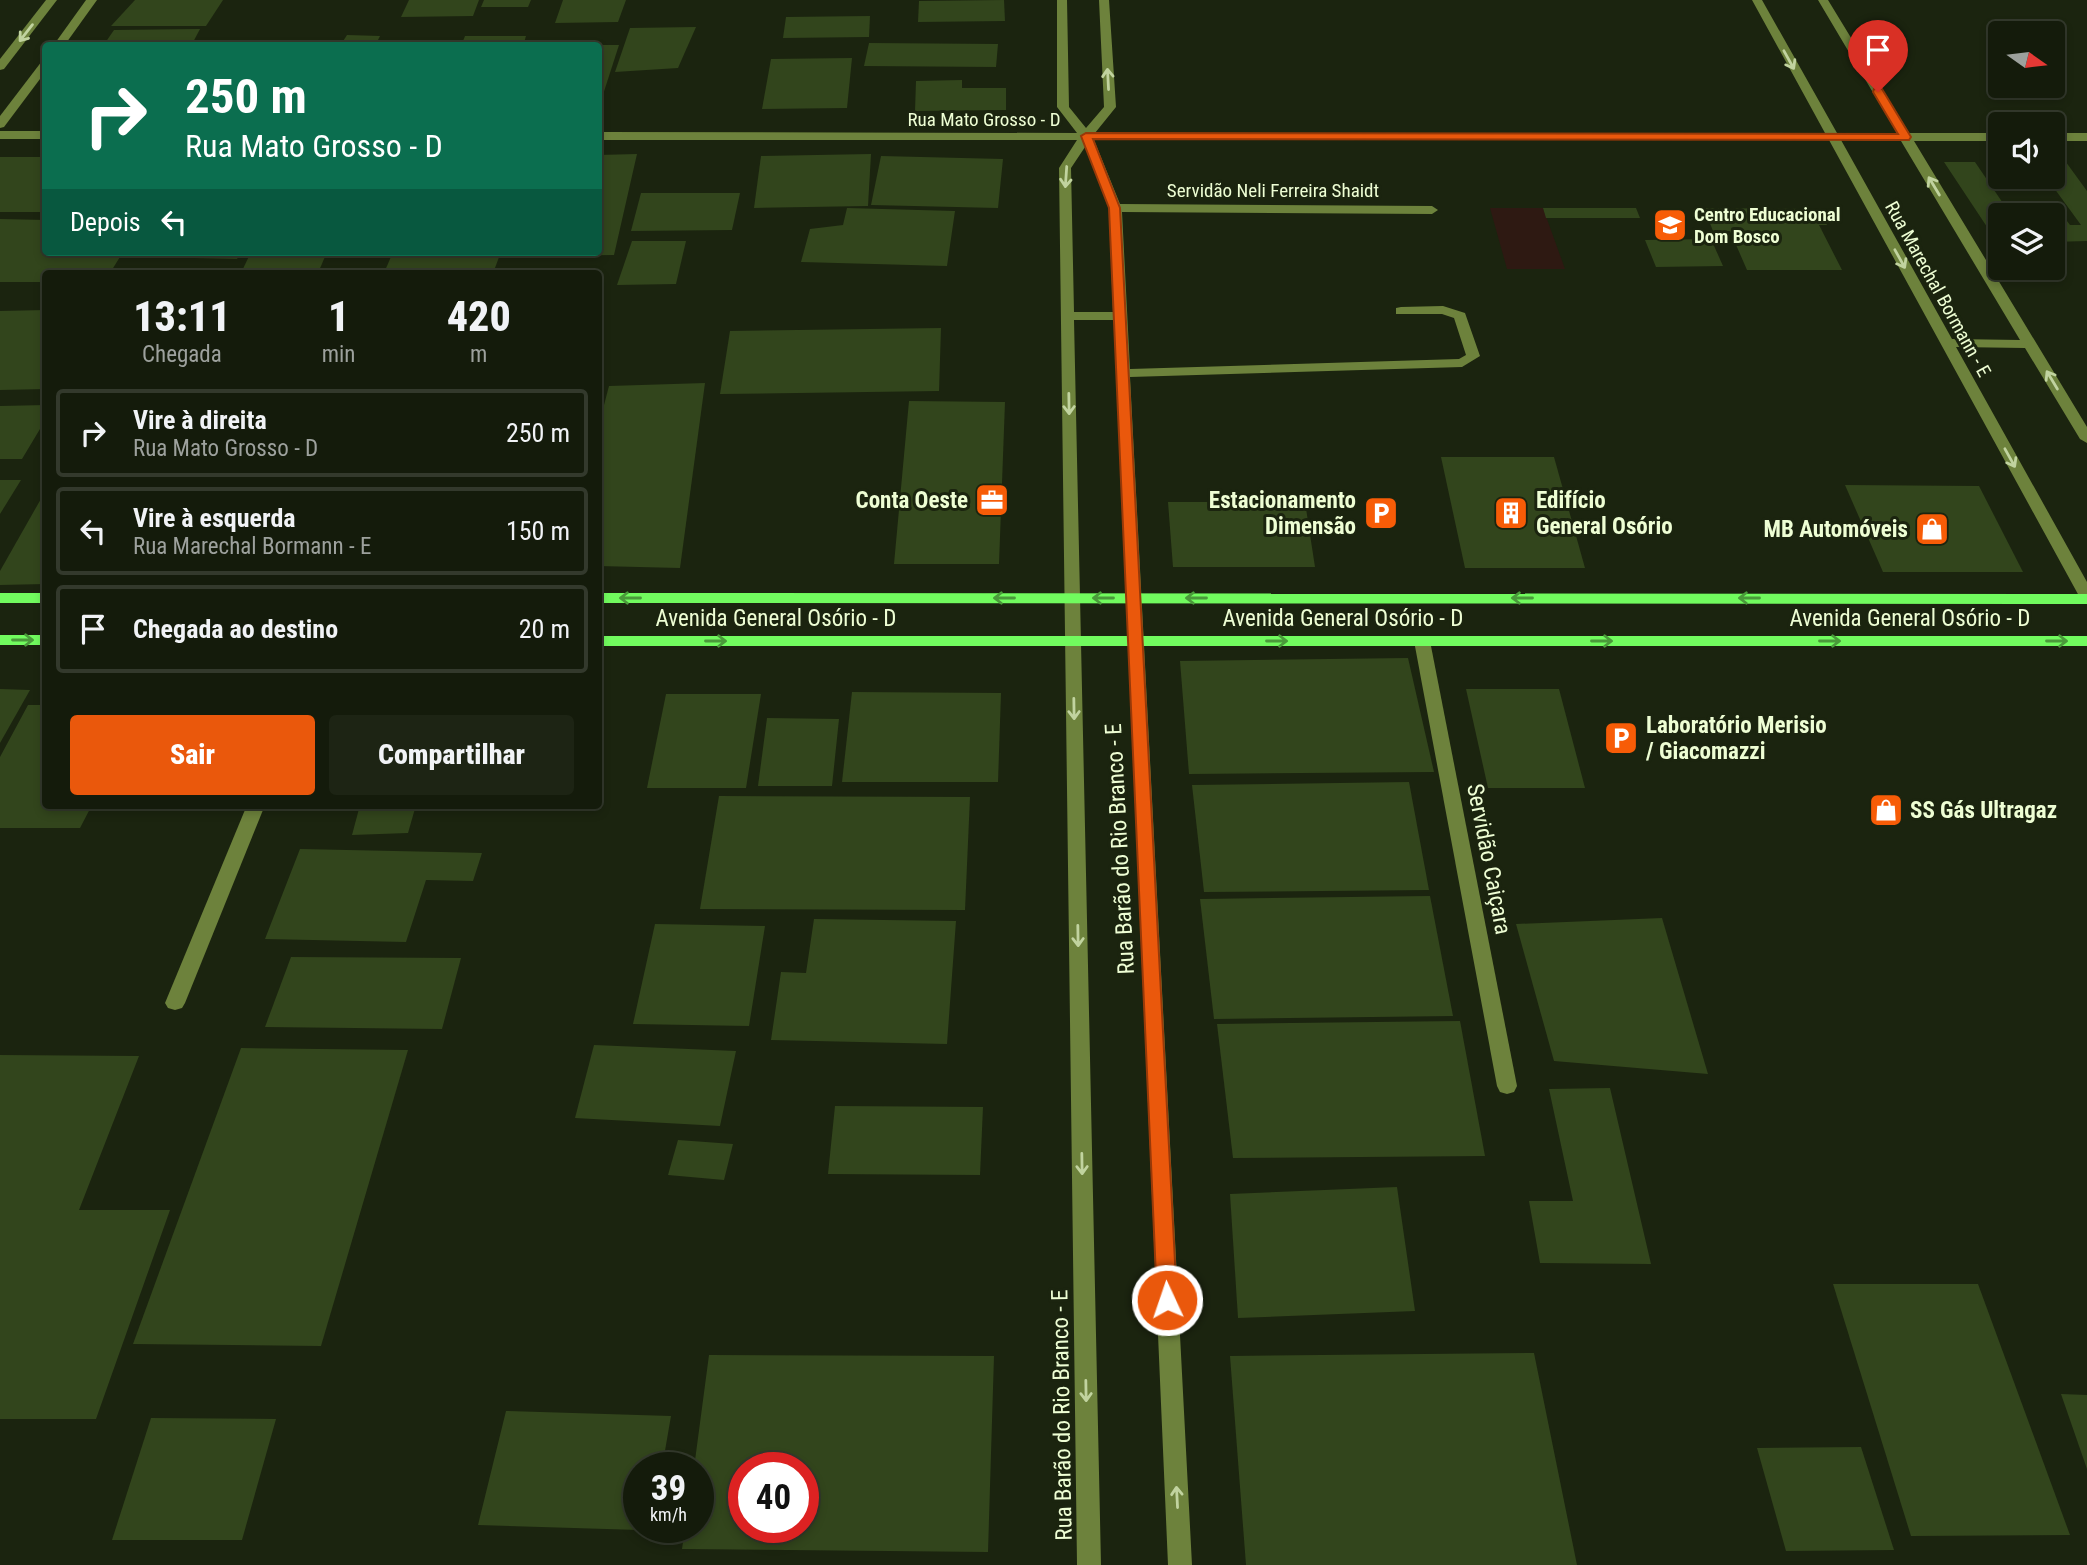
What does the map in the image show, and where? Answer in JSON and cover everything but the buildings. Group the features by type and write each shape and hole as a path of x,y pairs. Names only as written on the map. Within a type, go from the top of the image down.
{"main road":[{"name":"Avenida General Osório - D","path":"602,598 2087,597"},
{"path":"0,598 42,598"},
{"path":"0,640 42,640"},
{"name":"Avenida General Osório - D","path":"602,641 2087,641"}],"street":[{"path":"0,67 52,0"},
{"path":"61,42 92,0"},
{"name":"Rua Barão do Rio Branco - E","path":"1062,0 1063,107 1086,136 1115,208 1180,1565"},
{"name":"Rua Barão do Rio Branco - E","path":"1089,1565 1065,167 1110,107 1104,0"},
{"name":"Rua Marechal Bormann - E","path":"1756,0 2087,597"},
{"path":"1823,0 2087,439"},
{"path":"0,124 42,68"},
{"path":"0,135 42,135"},
{"name":"Rua Mato Grosso - D","path":"602,135 1988,137"},
{"path":"2065,137 2087,137"},
{"name":"Servidão Neli Ferreira Shaidt","path":"1115,208 1432,210"},
{"path":"1124,373 1462,363 1473,356 1460,316 1443,310 1401,310"},
{"path":"1067,316 1120,316"},
{"path":"1947,343 2029,344"},
{"name":"Servidão Caiçara","path":"1422,640 1507,1086"},
{"path":"175,1003 254,809"}],"shaded area":[{"path":"1490,208 1543,208 1565,269 1507,269"}],"place":[{"name":"Centro Educacional Dom Bosco","path":"1670,225"},
{"name":"Conta Oeste","path":"992,500"},
{"name":"Estacionamento Dimensão","path":"1381,513"},
{"name":"Edifício General Osório","path":"1511,513"},
{"name":"MB Automóveis","path":"1932,529"},
{"name":"Laboratório Merisio / Giacomazzi","path":"1621,738"},
{"name":"SS Gás Ultragaz","path":"1886,810"}],"route":[{"path":"1167,1300 1115,208 1107,182 1086,136 1905,137 1878,92"}]}
